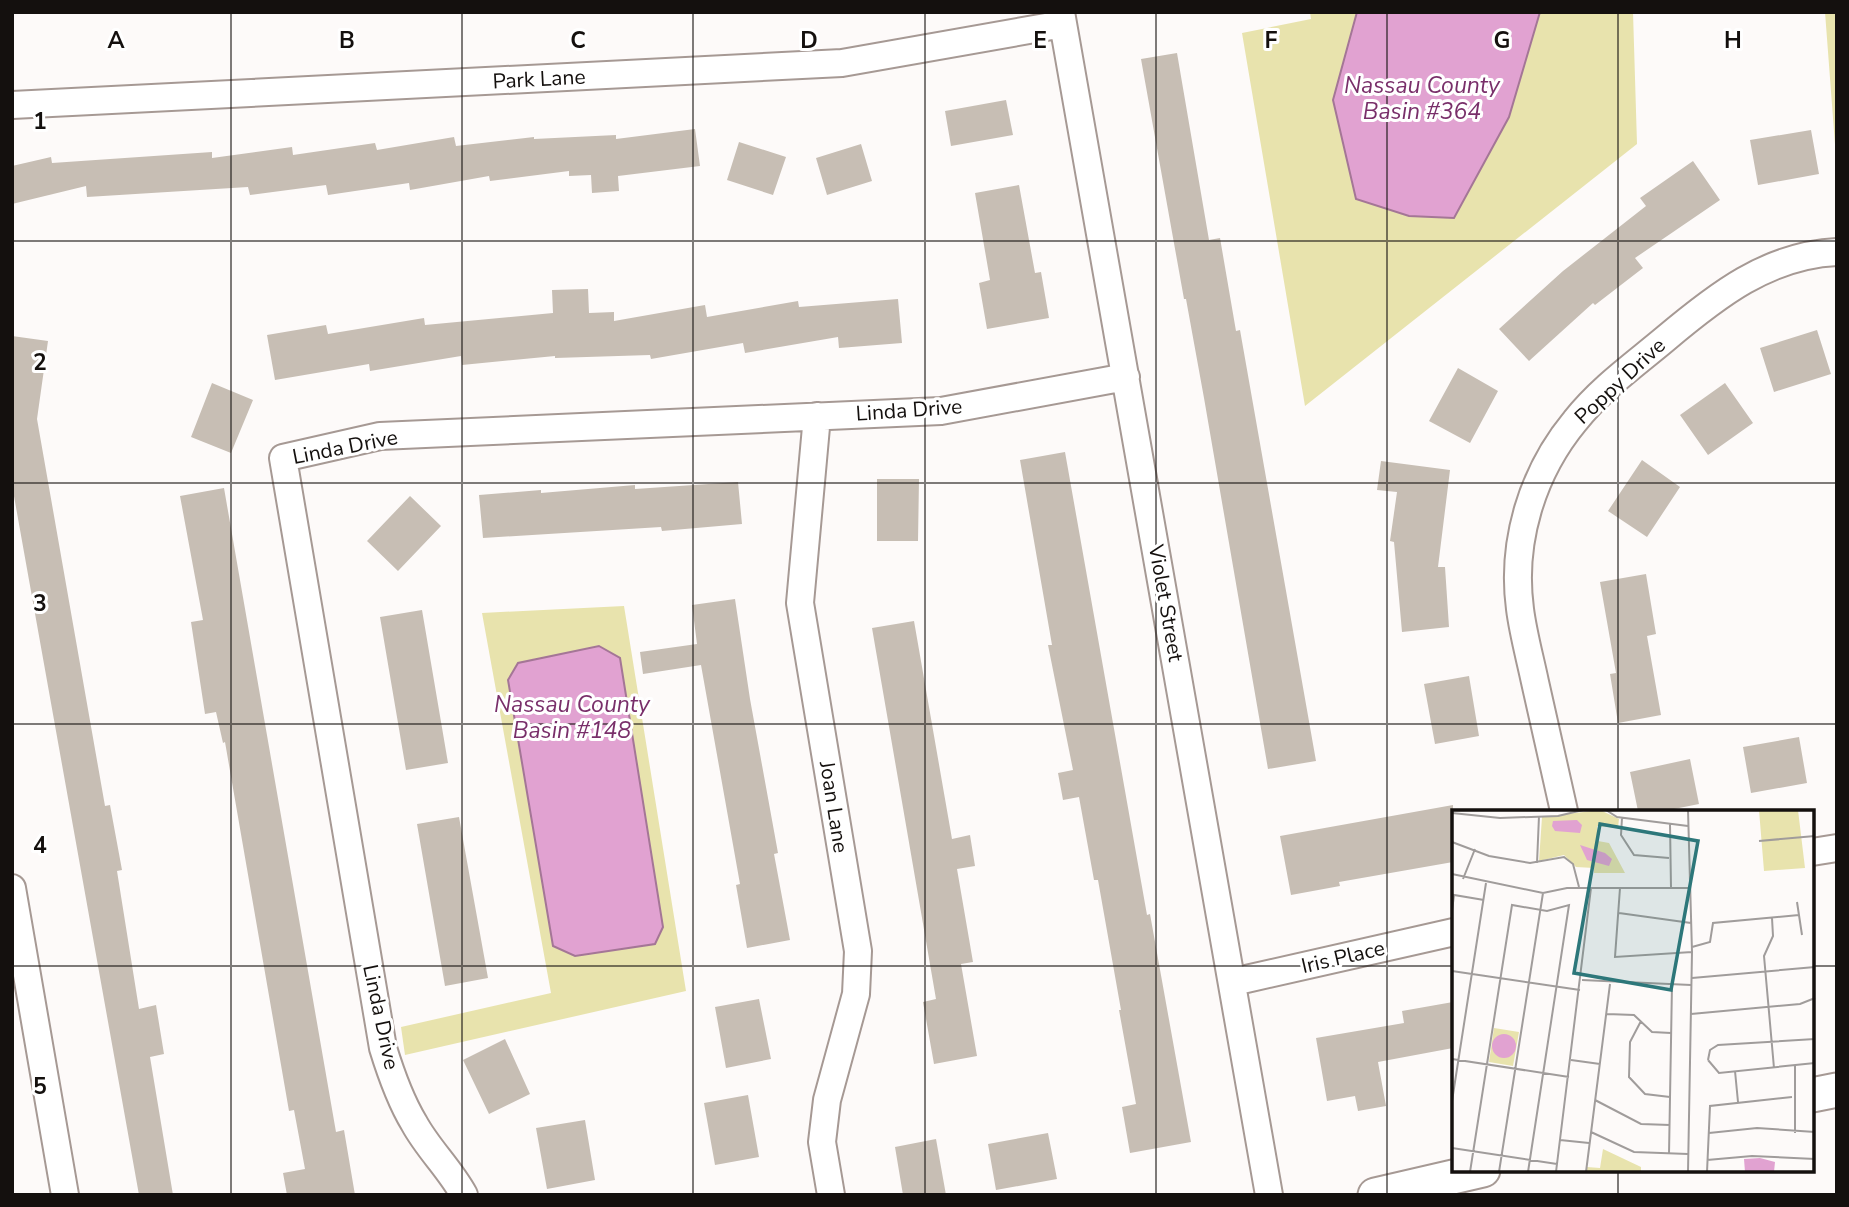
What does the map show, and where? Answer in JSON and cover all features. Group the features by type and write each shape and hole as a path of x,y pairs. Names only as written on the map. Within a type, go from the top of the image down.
{"street":[{"name":"Park Lane","path":"12,105 842,63 1062,18"},
{"name":"Violet Street","path":"1062,18 1269,1195"},
{"name":"Poppy Drive","path":"1564,810 1520,609 1517,572 1523,522 1542,469 1574,422 1596,398 1703,307 1752,274 1777,263 1837,252"},
{"name":"Linda Drive","path":"464,1195 457,1181 414,1124 391,1074 383,1048 283,458 380,436 941,411 1126,377"},
{"name":"Joan Lane","path":"817,416 800,603 858,951 856,994 827,1100 822,1142 831,1195"},
{"path":"1814,852 1837,848"},
{"path":"12,888 65,1195"},
{"name":"Iris Place","path":"1233,982 1452,932"},
{"path":"1814,1095 1837,1090"},
{"path":"1375,1195 1474,1172"}],"shaded area":[{"path":"1310,12 1633,12 1637,144 1305,406 1242,33 1311,19"},
{"path":"1825,12 1837,12 1837,171"},
{"name":"Nassau County Basin #148","path":"624,606 686,991 405,1055 401,1027 551,993 482,613"}],"water":[{"name":"Nassau County Basin #364","path":"1357,12 1540,12 1509,117 1454,218 1409,216 1356,199 1333,100"},
{"name":"Nassau County Basin #148","path":"599,646 620,658 663,927 655,944 575,956 553,946 508,680 518,663"}],"building":[{"path":"1177,53 1209,240 1220,238 1236,331 1240,330 1316,761 1268,769 1204,398 1141,59"},
{"path":"1006,100 1013,135 951,146 945,111"},
{"path":"695,129 700,166 618,176 619,191 592,193 591,175 569,176 569,171 490,181 489,176 410,190 409,183 328,195 326,185 250,195 248,187 87,197 86,186 12,204 12,166 51,157 52,163 212,152 212,158 292,147 293,155 375,143 377,150 454,137 456,146 534,137 616,135 616,139"},
{"path":"1811,130 1819,174 1758,185 1750,140"},
{"path":"739,142 786,157 773,195 727,180"},
{"path":"861,144 872,181 827,195 816,158"},
{"path":"1693,161 1720,200 1635,258 1643,268 1595,305 1593,303 1529,361 1499,329 1563,271 1646,206 1640,198"},
{"path":"1019,185 1035,273 1041,272 1049,318 987,329 979,283 990,280 975,193"},
{"path":"588,289 589,313 614,312 614,321 705,305 707,317 798,301 799,307 898,299 902,343 839,348 838,337 745,353 743,343 651,359 650,355 555,356 462,365 461,356 370,371 369,364 275,380 267,335 326,325 328,334 424,318 425,325 553,313 552,290"},
{"path":"1817,330 1831,374 1774,392 1760,348"},
{"path":"12,336 48,341 37,419 105,806 110,805 122,870 117,871 139,1009 156,1005 164,1054 150,1057 173,1195 139,1195 12,485"},
{"path":"1458,368 1498,391 1470,443 1429,421"},
{"path":"212,383 253,400 231,453 191,437"},
{"path":"1725,383 1753,423 1708,455 1680,415"},
{"path":"1065,452 1147,915 1150,914 1191,1142 1130,1153 1122,1107 1136,1104 1098,880 1094,880 1079,797 1063,800 1058,773 1073,770 1048,645 1052,645 1020,460"},
{"path":"1642,460 1680,487 1647,537 1608,511"},
{"path":"1381,461 1450,470 1438,567 1445,567 1449,627 1402,632 1394,542 1390,541 1397,492 1377,490"},
{"path":"877,479 919,479 918,541 877,541"},
{"path":"738,482 742,524 662,531 661,527 483,538 479,495 635,485 635,489"},
{"path":"224,488 336,1132 344,1130 355,1195 287,1195 283,1173 305,1169 294,1110 289,1111 225,742 223,743 216,712 205,714 191,622 203,620 180,496"},
{"path":"410,496 441,526 398,571 367,541"},
{"path":"1646,574 1656,634 1647,636 1661,715 1618,723 1610,674 1616,673 1600,582"},
{"path":"735,599 778,853 774,854 790,940 747,948 736,885 740,884 701,665 643,674 640,652 697,644 692,605"},
{"path":"422,610 448,763 406,770 380,617"},
{"path":"914,621 952,839 970,835 975,866 957,869 973,962 961,964 977,1056 934,1064 923,1002 936,999 872,628"},
{"path":"1469,676 1479,736 1435,744 1424,684"},
{"path":"1799,737 1807,783 1751,793 1743,747"},
{"path":"1690,759 1699,804 1669,810 1638,810 1630,772"},
{"path":"1453,805 1452,862 1339,882 1340,886 1291,895 1280,836"},
{"path":"459,817 488,978 445,986 417,824"},
{"path":"759,999 771,1059 726,1068 715,1007"},
{"path":"1452,1002 1452,1048 1378,1062 1386,1106 1358,1111 1355,1096 1327,1101 1316,1038 1404,1023 1402,1011"},
{"path":"505,1039 530,1094 489,1114 463,1060"},
{"path":"748,1095 759,1157 715,1165 704,1103"},
{"path":"585,1120 595,1180 547,1189 536,1128"},
{"path":"1048,1133 1057,1179 996,1190 988,1144"},
{"path":"936,1139 946,1195 903,1195 895,1147"}]}
